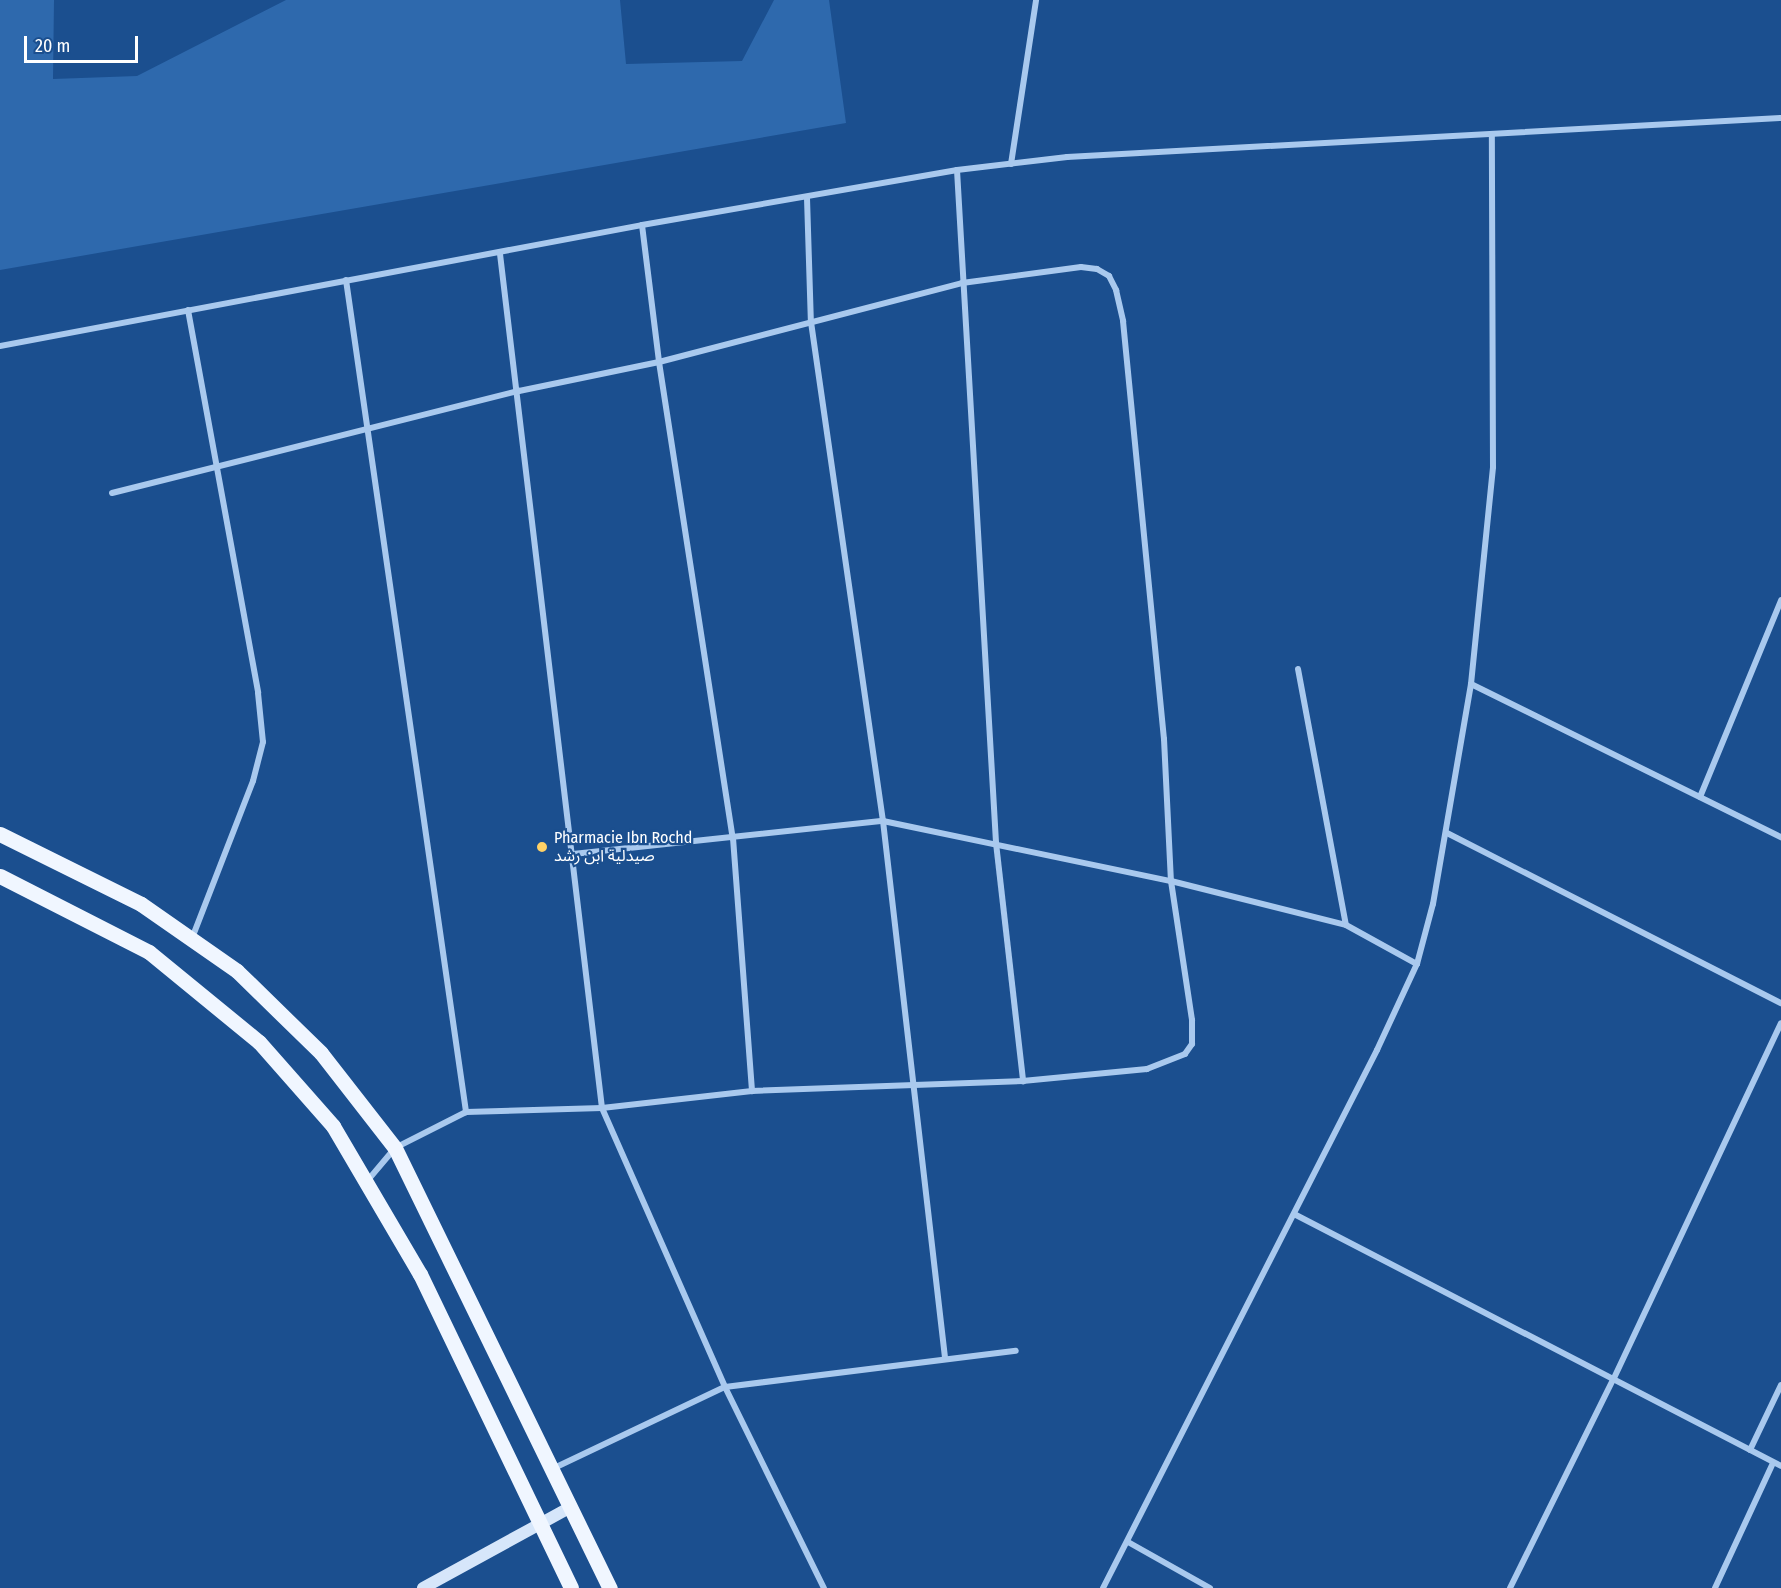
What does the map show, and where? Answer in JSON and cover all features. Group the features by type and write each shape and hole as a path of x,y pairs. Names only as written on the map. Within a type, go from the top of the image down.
{"main road":[{"path":"0,834 141,904 237,970 321,1053 395,1148 610,1588"},
{"path":"0,876 149,952 259,1042 333,1126 368,1180 420,1274 571,1588"}],"street":[{"path":"1011,164 1036,0"},
{"path":"0,346 346,280 500,254 642,225 957,170 1221,148 1492,136 1629,124 1781,118"},
{"path":"1103,1588 1224,1348 1296,1215 1417,964 1447,833 1453,776 1471,684 1493,467 1492,136"},
{"path":"957,170 996,843 1023,1081"},
{"path":"807,198 810,322 883,821 945,1358"},
{"path":"642,225 659,362 733,838 752,1091"},
{"path":"500,254 519,391 602,1108 725,1387 824,1588"},
{"path":"112,493 519,391 659,362 962,284 1081,267 1097,268 1109,276 1116,290 1123,321 1163,728 1171,880 1192,1020 1191,1044 1185,1054 1147,1069 1023,1081 914,1087 752,1091 602,1108 466,1112 395,1148 368,1180"},
{"path":"346,280 466,1112"},
{"path":"188,310 258,693 263,741 253,781 192,940"},
{"path":"1700,798 1781,600"},
{"path":"1299,669 1346,925"},
{"path":"1471,684 1781,837"},
{"path":"573,854 883,821 1171,880 1346,925 1417,964"},
{"path":"1447,833 1781,1003"},
{"path":"1510,1588 1614,1378 1781,1023"},
{"path":"1296,1215 1781,1466"},
{"path":"550,1469 725,1387 1016,1351"},
{"path":"1750,1450 1781,1385"},
{"path":"1715,1588 1773,1463"},
{"path":"423,1588 539,1522 571,1507"},
{"path":"1128,1542 1210,1588"}],"shaded area":[{"path":"0,0 54,0 53,79 137,76 286,0 620,0 626,64 742,61 774,0 829,0 846,123 0,270"}],"place":[{"name":"Pharmacie Ibn Rochd صيدلية ابن رشد","path":"542,847"}]}
